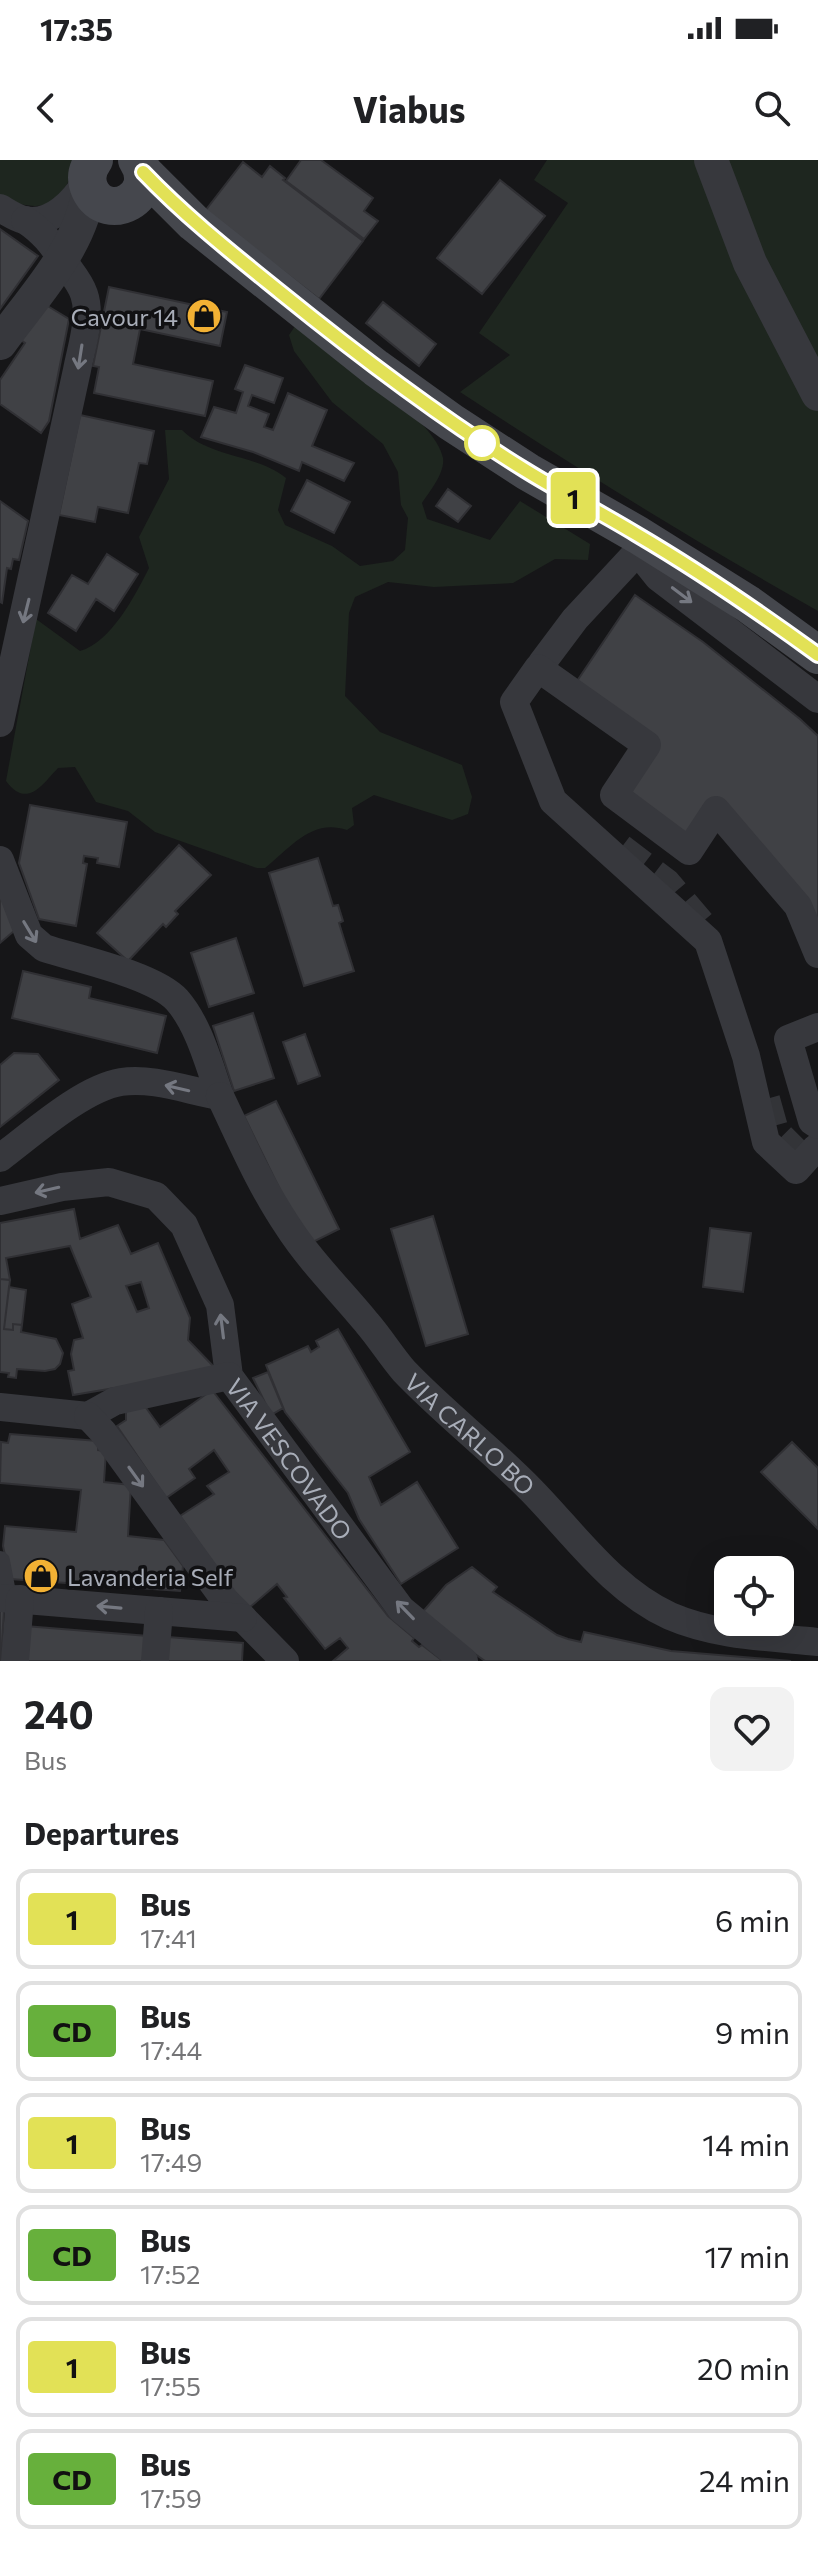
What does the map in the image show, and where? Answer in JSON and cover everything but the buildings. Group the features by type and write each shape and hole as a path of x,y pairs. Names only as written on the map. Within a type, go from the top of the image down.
{"main road":[{"path":"115,180 180,211 365,359 451,422 639,541 748,604 818,655"}],"street":[{"path":"711,160 750,263 818,394"},
{"path":"13,214 51,216 63,210 78,195 115,180"},
{"path":"0,343 115,180"},
{"path":"0,723 52,491 86,315 85,297 46,235 13,214"},
{"path":"542,663 639,541"},
{"path":"639,541 642,557 658,577 818,699"},
{"path":"815,1161 816,1148 796,1170 766,1142 746,1056 708,941 553,801 514,702 538,668 647,745 614,795 689,851 716,810 798,906 818,954"},
{"name":"VIA CARLO BO","path":"0,860 29,935 36,943 151,982 176,999 193,1026 220,1096 286,1224 313,1262 367,1323 403,1370 501,1459 579,1544 639,1598 668,1615 711,1629 818,1642"},
{"path":"818,1027 788,1039 812,1121 818,1125"},
{"path":"0,1158 94,1089 123,1081 152,1082 220,1096"},
{"name":"VIA VESCOVADO","path":"0,1201 62,1187 109,1182 156,1196 184,1225 220,1305 229,1376 401,1609 464,1661"},
{"path":"0,1409 88,1416 115,1401 229,1376"},
{"path":"88,1416 103,1432 225,1600 285,1661"},
{"path":"0,1561 9,1598 15,1661"},
{"path":"9,1598 243,1618"},
{"path":"155,1661 159,1611"}],"shaded area":[{"path":"0,160 77,160 58,196 41,206 29,206 0,197"},
{"path":"547,160 818,160 818,611 637,504 460,392 510,355 479,333 568,203 534,180"},
{"path":"298,322 403,405 437,443 443,464 422,503 427,519 490,540 520,501 590,544 588,560 555,559 513,583 434,587 388,582 355,597 349,613 345,696 380,732 462,765 472,797 468,814 452,820 374,795 352,808 354,825 347,830 334,827 313,831 265,868 257,868 155,832 128,811 96,802 75,767 58,768 40,787 27,794 14,789 6,781 36,619 80,651 112,628 149,568 139,537 169,479 165,430 182,430 206,446 261,464 286,478 278,510 285,525 332,546 360,566 393,561 405,550 408,518 401,505 398,472 383,444 332,402 294,351 289,335"}],"tunnel":[{"path":"621,848 667,883 701,923"},
{"path":"766,1099 775,1131 808,1164"}],"bus line":[{"name":"1","path":"143,172 180,211 239,259 376,368 451,422 528,472 638,535 748,604 818,655"}],"place":[{"name":"Cavour 14","path":"204,316"},
{"name":"Lavanderia Self","path":"41,1576"}]}
